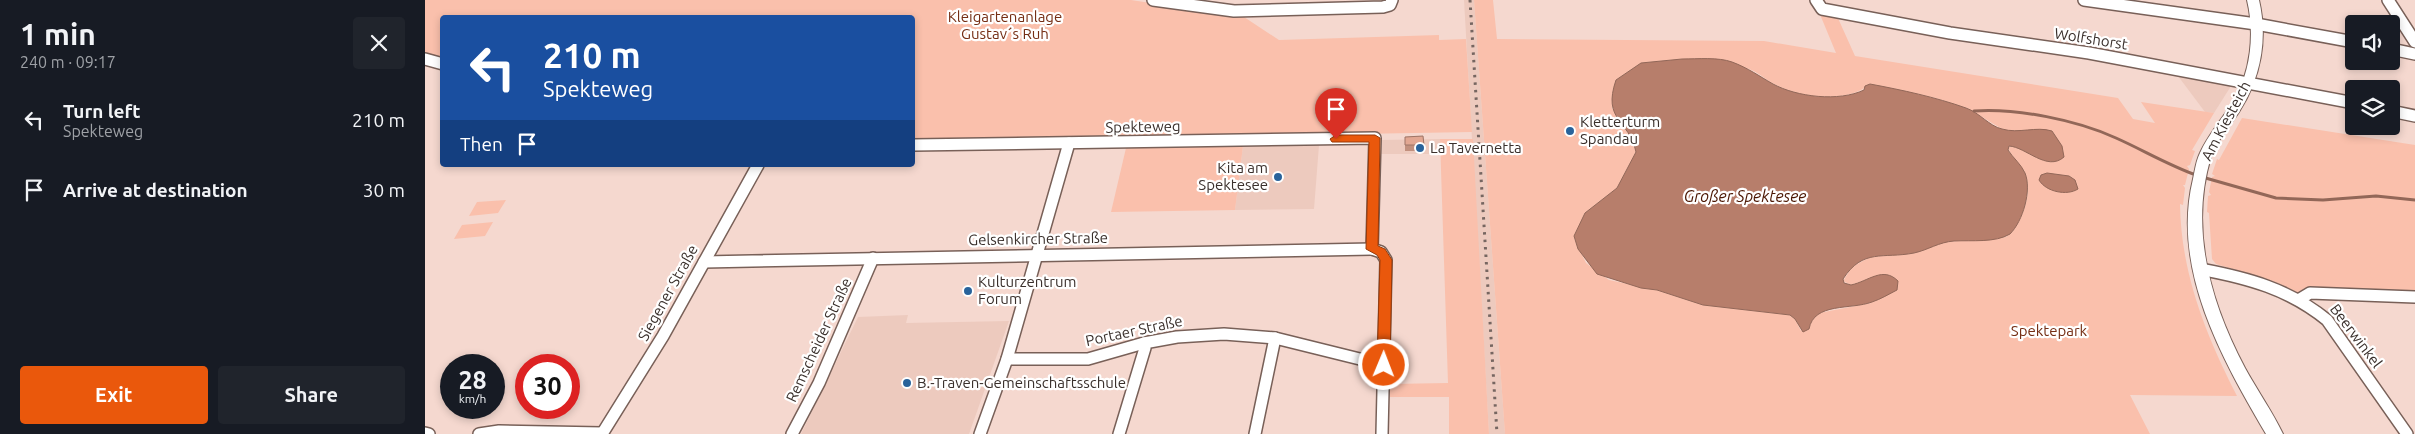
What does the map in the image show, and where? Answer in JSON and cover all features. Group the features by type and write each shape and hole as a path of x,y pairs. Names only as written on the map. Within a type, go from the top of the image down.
{"street":[{"path":"1153,0 1234,11 1391,2"},
{"name":"Wolfshorst","path":"1816,0 1822,9 1895,24 2089,53 2345,101"},
{"path":"2084,0 2256,24 2345,40"},
{"name":"Am Kiesteich","path":"2253,0 2256,24 2254,60 2248,82 2205,155 2194,208 2195,233 2200,269 2214,315 2232,358 2275,434"},
{"path":"2388,0 2415,42"},
{"path":"2400,51 2415,54"},
{"path":"425,59 440,63"},
{"path":"2400,113 2415,116"},
{"name":"Spekteweg","path":"915,145 1375,138 1372,249"},
{"path":"980,434 1007,359 1069,143"},
{"name":"Siegener Straße","path":"602,434 663,336 757,167"},
{"path":"1372,249 1381,252 1386,260 1382,434"},
{"name":"Gelsenkircher Straße","path":"704,262 1372,249"},
{"name":"Remscheider Straße","path":"792,434 819,382 873,258"},
{"name":"Beerwinkel","path":"2200,269 2255,279 2278,287 2300,299 2327,320 2407,434"},
{"path":"2300,299 2310,293 2415,297"},
{"name":"Portaer Straße","path":"1007,359 1088,358 1144,343 1177,337 1223,334 1275,338 1384,365"},
{"path":"1255,434 1275,338"},
{"path":"1119,434 1145,348 1144,343"},
{"path":"479,434 499,432 602,434"},
{"path":"425,433 429,434"}],"shaded area":[{"path":"1464,0 1474,0 1505,434 1489,434"},
{"path":"2175,72 2226,81 2231,86 2214,113 2205,112"},
{"path":"1440,139 1441,154 1381,154 1381,140"},
{"name":"Kita am Spektesee","path":"1319,145 1314,209 1235,210 1243,146"},
{"name":"B.-Traven-Gemeinschaftsschule","path":"908,315 906,323 1009,321 969,434 801,434 858,317"}],"green space":[{"name":"Kleigartenanlage Gustav´s Ruh","path":"425,0 1131,0 1183,8 1238,13 1279,40 1439,35 1439,40 1466,39 1472,132 915,142 915,15 440,15 440,58 425,54"},
{"name":"Spektepark","path":"1474,0 1493,0 1497,39 1764,41 1836,53 1819,12 1837,16 1855,56 2118,98 2133,119 2155,123 2141,102 2214,113 2192,150 2195,151 2190,165 2187,166 2189,169 2185,185 2183,185 2185,188 2183,205 2180,204 2181,230 2190,279 2197,303 2215,350 2237,396 2130,395 2150,434 1505,434","holes":["1682,59 1722,62 1746,68 1787,90 1811,96 1837,97 1860,90 1870,84 1935,98 1967,108 2002,129 2013,132 2039,129 2047,161 2014,146 2008,147 2026,177 2028,192 2024,210 2016,226 2006,237 1945,242 1914,253 1870,257 1852,267 1843,281 1851,285 1872,278 1871,303 1819,313 1801,331 1795,319 1790,315 1703,305 1657,290 1609,280 1586,263 1574,238 1585,213 1617,188 1636,152 1633,142 1612,108 1616,80 1641,63"]},
{"path":"2242,118 2415,145 2415,294 2312,290 2298,293 2275,282 2216,264 2212,259 2209,213 2207,212 2208,196 2211,195 2209,192 2212,177 2215,176 2212,174 2217,159 2219,160"},
{"path":"1440,139 1473,139 1489,434 1449,434 1449,397 1390,397 1390,384 1448,383"},
{"path":"1243,146 1235,210 1111,212 1126,148"},
{"path":"506,200 498,213 469,216 477,202"},
{"path":"493,222 485,236 454,239 462,225"}],"water":[{"name":"Großer Spektesee","path":"1682,59 1726,60 1748,69 1773,84 1806,95 1843,96 1864,90 1865,86 1870,84 1930,97 1971,110 2002,129 2015,131 2040,129 2052,131 2062,146 2064,157 2051,162 2016,147 2009,146 2008,150 2025,173 2027,180 2025,205 2019,221 2010,234 1997,239 1954,241 1938,244 1914,253 1866,259 1851,269 1843,279 1844,283 1851,285 1876,276 1887,275 1898,281 1897,290 1872,302 1826,311 1812,320 1809,329 1803,332 1795,319 1790,315 1703,305 1597,274 1578,249 1574,236 1585,213 1617,188 1636,152 1633,141 1614,112 1612,104 1616,80 1641,63"},
{"path":"2047,173 2069,176 2075,180 2078,189 2068,192 2057,192 2046,187 2039,180 2041,175"}],"building":[{"path":"1423,136 1424,145 1405,145 1405,137"}],"waterway":[{"path":"1974,111 2028,113 2083,126 2116,138 2175,167 2196,175"},
{"path":"2202,177 2276,198 2323,200 2376,196 2415,200"}],"railway":[{"path":"1470,0 1497,434"}],"place":[{"name":"Kletterturm Spandau","path":"1570,131"},
{"name":"La Tavernetta","path":"1420,148"},
{"name":"Kita am Spektesee","path":"1278,177"},
{"name":"Kulturzentrum Forum","path":"968,291"},
{"name":"B.-Traven-Gemeinschaftsschule","path":"907,383"}],"route":[{"path":"1336,139 1375,138 1372,249 1381,252 1386,260 1384,365"}]}
